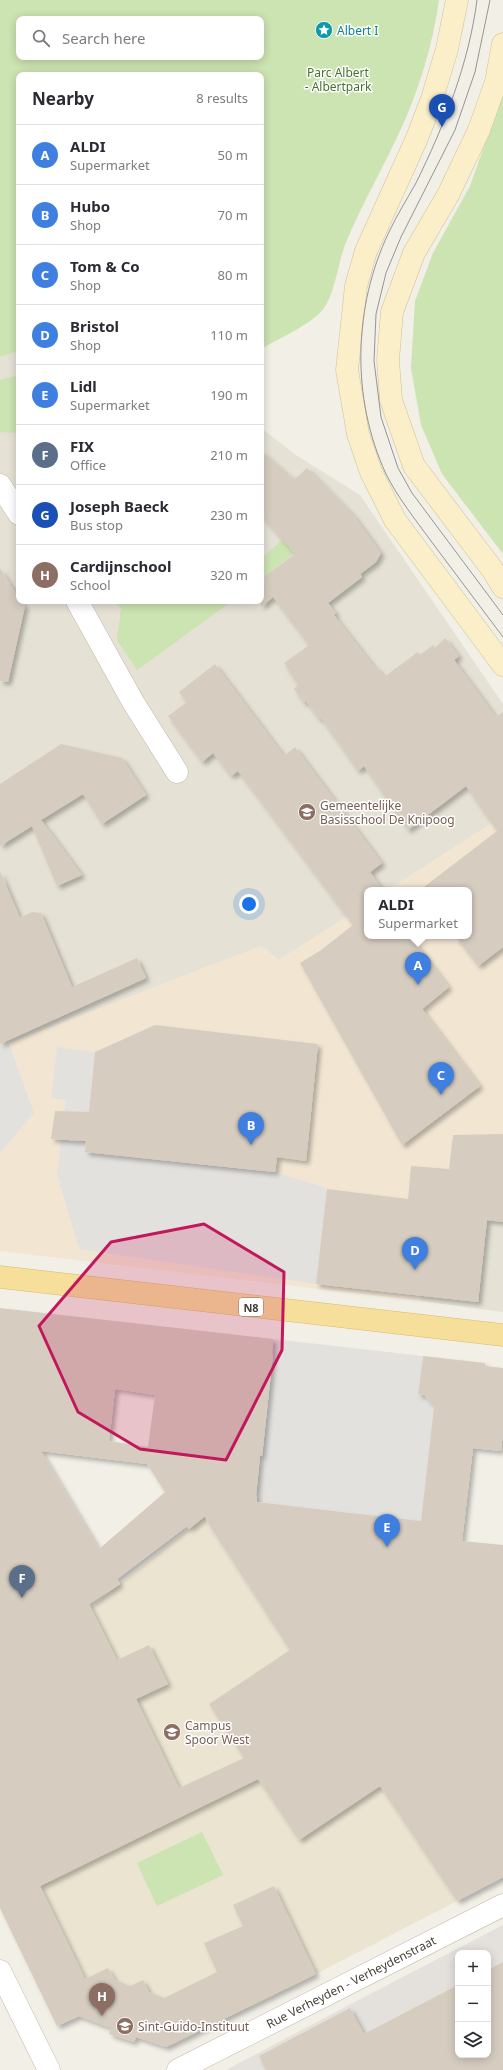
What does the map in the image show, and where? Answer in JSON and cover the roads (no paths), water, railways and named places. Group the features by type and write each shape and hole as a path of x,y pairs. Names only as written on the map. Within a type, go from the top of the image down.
{"main road":[{"name":"N8","path":"0,1277 503,1335"}],"street":[{"path":"457,0 447,49 432,99 417,138 364,258 356,286 347,370 358,434 371,472 395,520 503,664"},
{"path":"503,44 496,82 479,130 448,195 414,254 392,312 388,360 391,400 414,466 492,569 503,587"},
{"path":"0,485 16,509"},
{"path":"79,604 133,702 177,772"},
{"name":"Rue Verheyden - Verheydenstraat","path":"178,2070 503,1905"},
{"path":"0,1971 49,2070"}],"tram line":[{"path":"477,0 468,47 454,94 416,183 389,232 377,261 368,291 363,321 361,353 362,384 367,415 375,445 391,483 401,500 503,637"},
{"path":"490,0 475,72 455,130 401,237 386,273 376,314 374,361 381,417 398,468 412,493 503,615"}],"place":[{"name":"Albert I","path":"324,30"},
{"name":"Joseph Baeck","path":"442,127"},
{"name":"Gemeentelijke Basisschool De Knipoog","path":"307,812"},
{"name":"ALDI","path":"418,985"},
{"name":"Tom & Co","path":"441,1095"},
{"name":"Hubo","path":"251,1145"},
{"name":"Bristol","path":"415,1270"},
{"name":"Lidl","path":"387,1547"},
{"name":"FIX","path":"22,1598"},
{"name":"Campus Spoor West","path":"172,1732"},
{"name":"Cardijnschool","path":"102,2016"},
{"name":"Sint-Guido-Instituut","path":"125,2026"}],"park label":[{"name":"Parc Albert - Albertpark","path":"338,79"}]}
